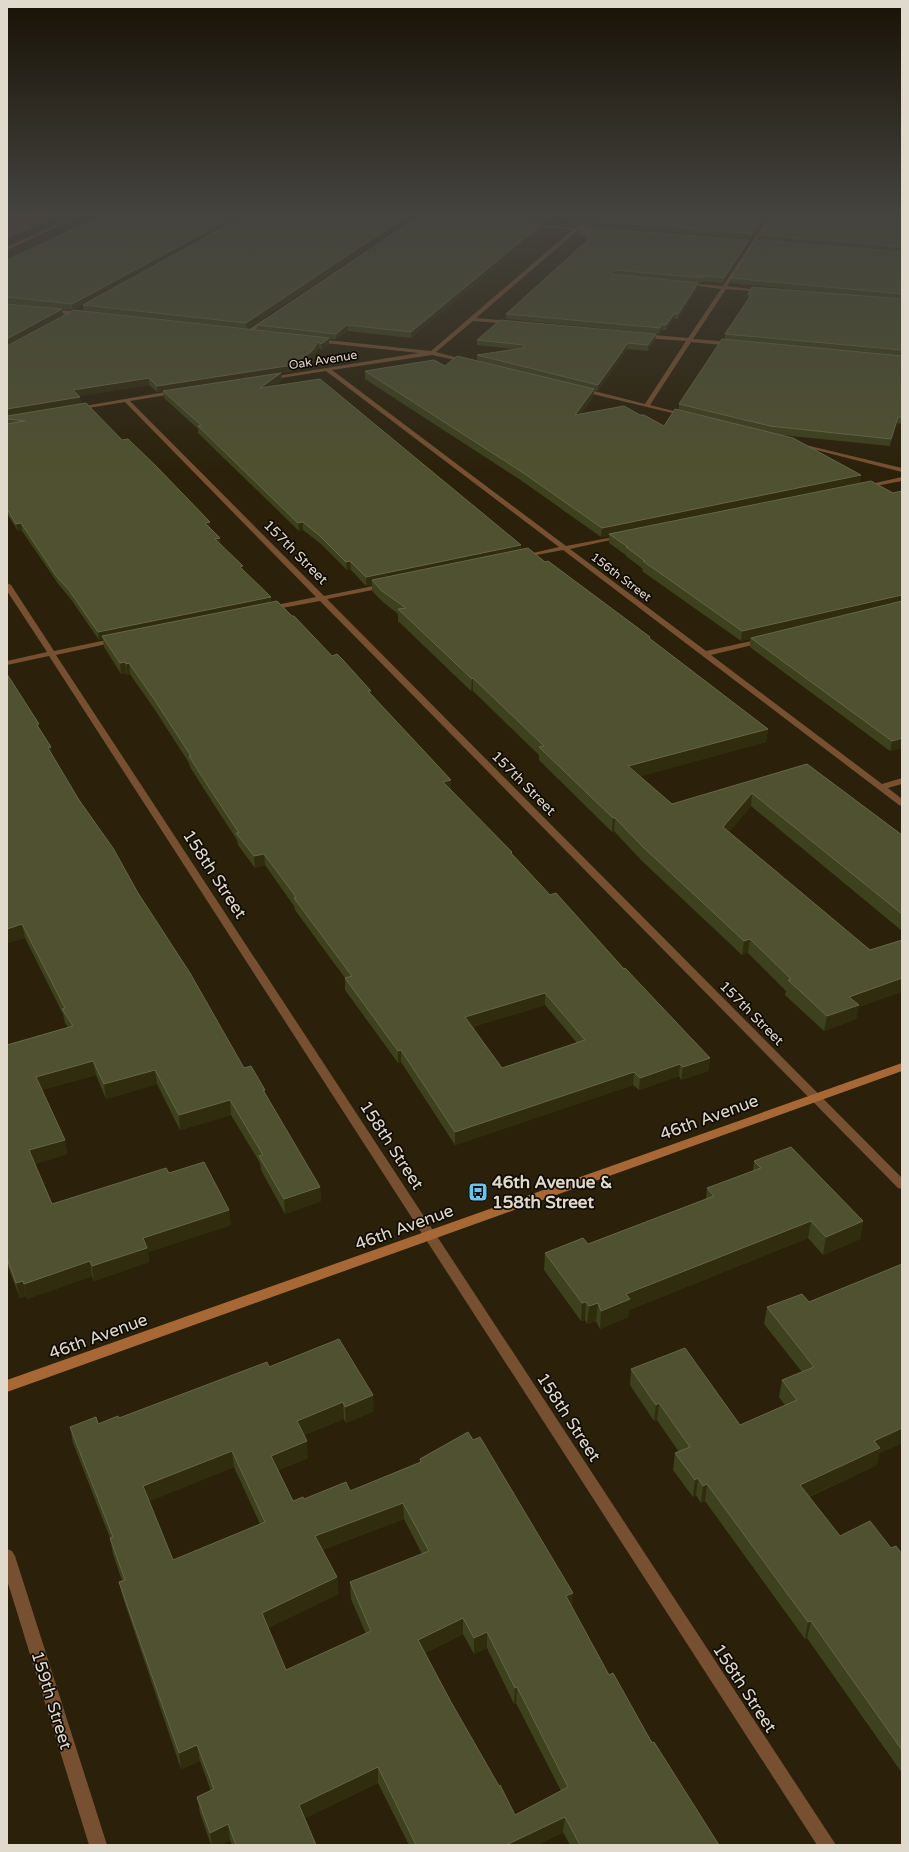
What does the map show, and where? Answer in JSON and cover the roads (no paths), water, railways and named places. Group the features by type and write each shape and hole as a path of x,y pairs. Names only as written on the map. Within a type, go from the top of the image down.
{"street":[{"path":"432,353 492,301"},
{"path":"646,406 715,301"},
{"path":"65,318 81,309"},
{"path":"44,310 90,315"},
{"path":"247,333 274,315"},
{"path":"472,319 515,323"},
{"path":"239,332 255,334"},
{"path":"638,335 740,345"},
{"path":"308,340 432,353 474,363"},
{"name":"Oak Avenue","path":"260,380 432,353"},
{"name":"156th Street","path":"327,369 902,803"},
{"path":"579,389 692,417"},
{"path":"73,408 186,391"},
{"name":"157th Street","path":"126,400 902,1185"},
{"path":"791,442 902,470"},
{"path":"856,488 902,479"},
{"path":"516,558 631,534"},
{"path":"263,610 392,584"},
{"name":"158th Street","path":"7,585 827,1845"},
{"path":"705,654 772,638"},
{"path":"7,663 122,639"},
{"path":"881,787 902,781"},
{"name":"46th Avenue","path":"7,1386 902,1067"},
{"name":"159th Street","path":"7,1556 98,1845"}],"place":[{"name":"46th Avenue & 158th Street","path":"478,1192"}]}
